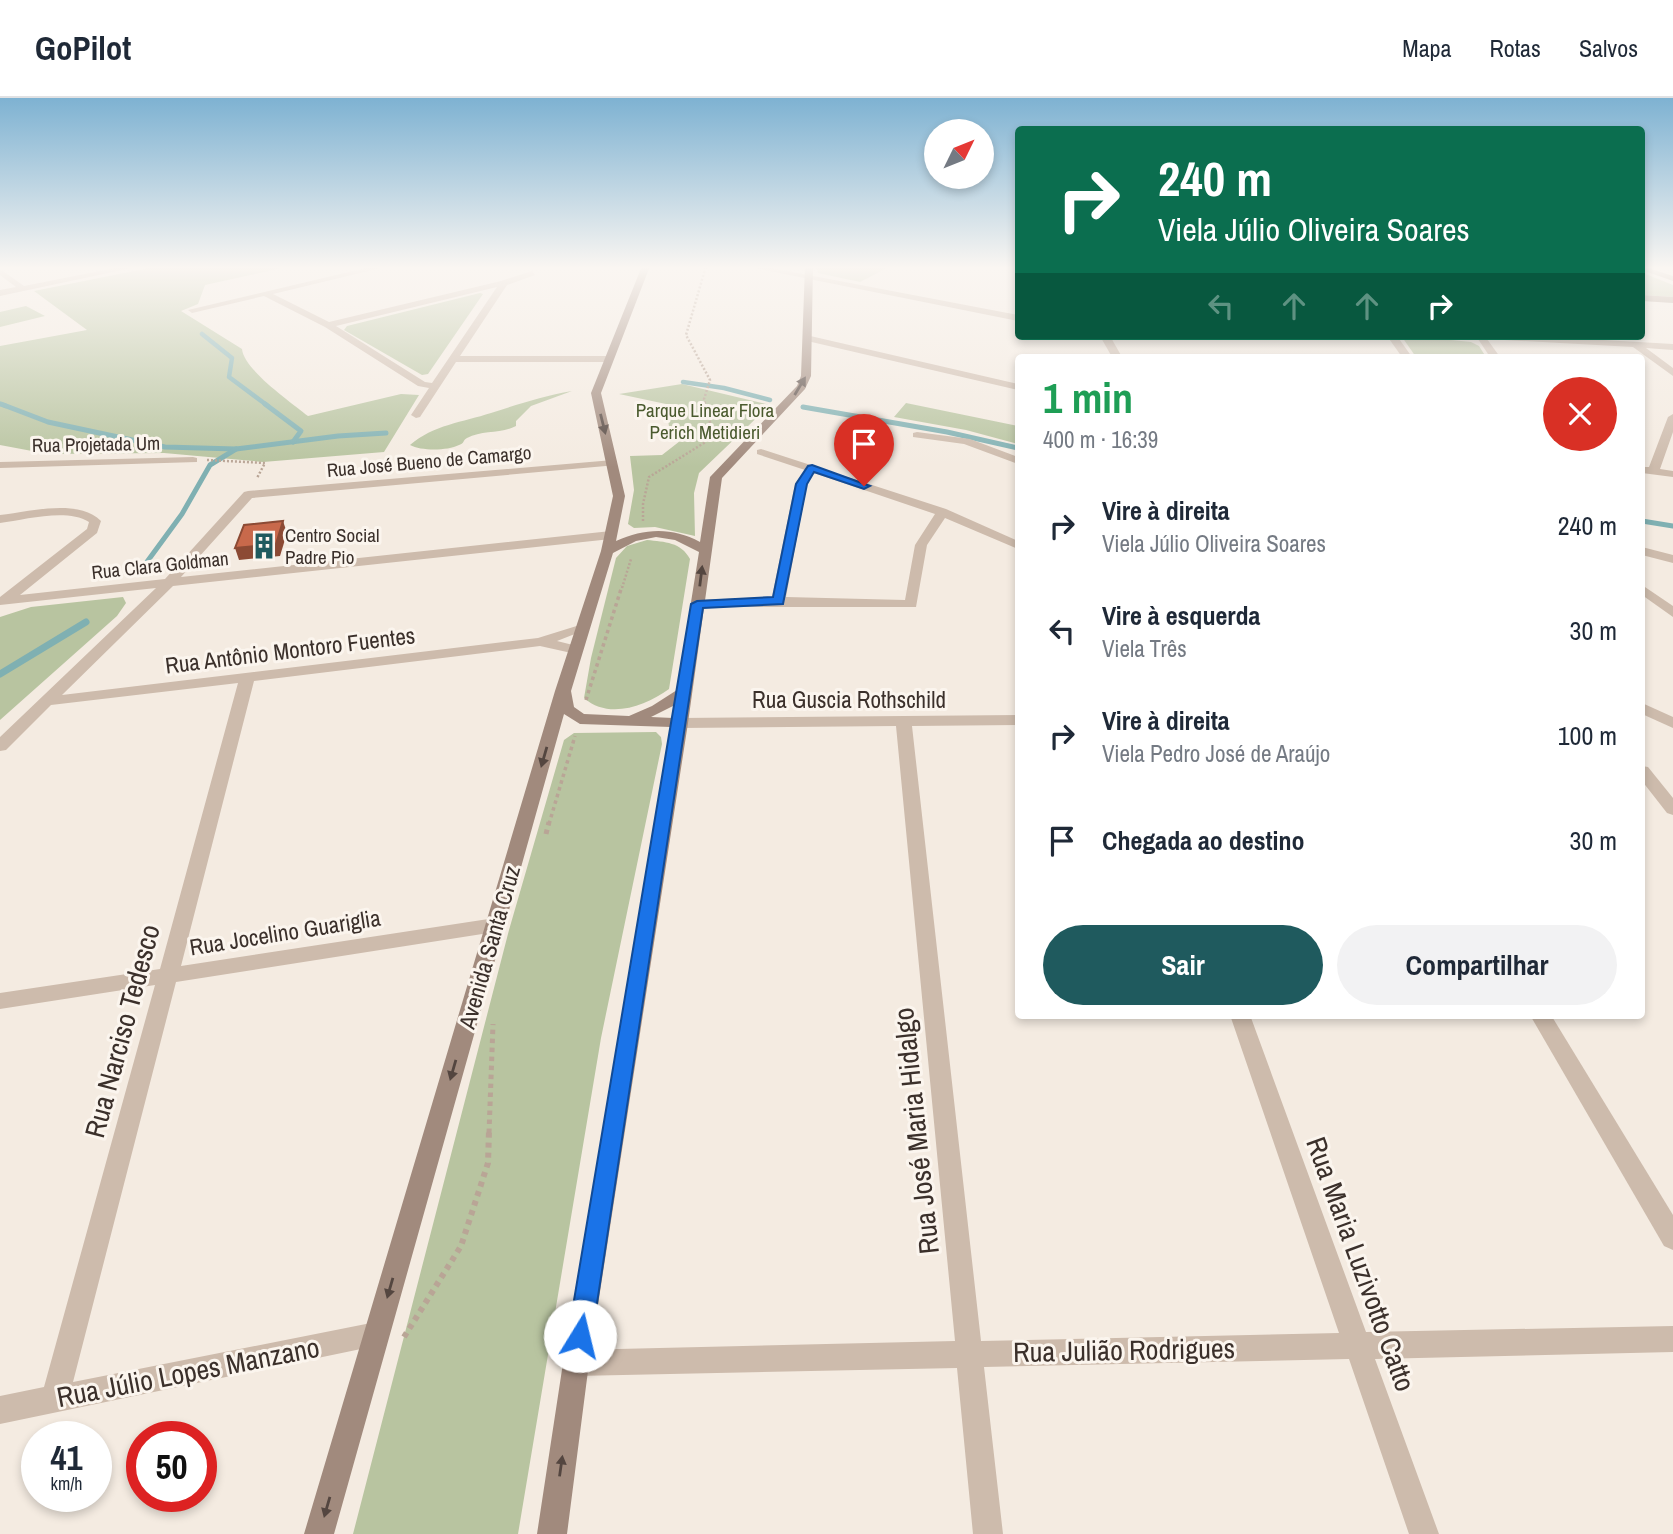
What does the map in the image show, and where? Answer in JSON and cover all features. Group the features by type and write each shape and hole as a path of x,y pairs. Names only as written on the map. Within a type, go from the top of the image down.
{"main road":[{"name":"Avenida Santa Cruz","path":"319,1534 389,1338 495,925 611,535 619,496 596,393 619,333"},
{"path":"552,1534 576,1363 680,723 716,477 801,387 806,376 806,333"},
{"path":"611,535 643,533 676,536 705,550"},
{"path":"607,551 643,533"},
{"path":"563,691 567,709 580,719 680,723"},
{"path":"580,719 638,717 658,709 684,692"}],"street":[{"path":"341,333 422,384 433,386"},
{"path":"416,415 469,333"},
{"path":"806,338 1015,386"},
{"path":"1552,340 1673,347"},
{"path":"1636,345 1673,373"},
{"path":"451,359 608,359"},
{"path":"1673,417 1647,470 1673,474"},
{"path":"917,435 966,441 1015,460"},
{"path":"761,452 942,512 1015,544"},
{"name":"Rua Projetada Um","path":"0,465 193,460"},
{"name":"Rua José Bueno de Camargo","path":"248,495 612,463"},
{"path":"778,601 801,484 812,468"},
{"path":"0,746 168,584 248,495"},
{"path":"697,604 778,601 911,604 921,545 942,512"},
{"path":"0,519 64,513 90,516 95,521 93,530 2,601"},
{"name":"Rua Clara Goldman","path":"2,601 611,535"},
{"path":"1645,552 1673,559"},
{"path":"1645,591 1673,612"},
{"name":"Rua Antônio Montoro Fuentes","path":"47,701 540,642 583,628"},
{"name":"Rua Antônio Montoro Fuentes","path":"540,642 576,650"},
{"name":"Rua Narciso Tedesco","path":"55,1398 247,679"},
{"path":"1645,709 1669,719"},
{"path":"1645,717 1669,719"},
{"name":"Rua Guscia Rothschild","path":"680,723 1015,720"},
{"name":"Rua José Maria Hidalgo","path":"904,722 988,1534"},
{"path":"1645,776 1673,809"},
{"name":"Rua Jocelino Guariglia","path":"0,1001 495,925"},
{"name":"Rua Maria Luzivotto Catto","path":"1241,1019 1424,1534"},
{"path":"1542,1019 1673,1238"},
{"name":"Rua Júlio Lopes Manzano","path":"0,1410 389,1338"},
{"name":"Rua Julião Rodrigues","path":"576,1363 1673,1339"}],"path":[{"path":"541,847 555,812 626,569 643,533 643,505 649,477 704,443 712,430 704,399 710,380 687,333"},
{"path":"210,460 265,463 248,495"},
{"path":"389,1338 461,1246 488,1163 491,1038 495,1011"}],"green space":[{"path":"71,333 216,333 242,349 259,376 308,416 401,394 419,395 384,452 263,462 164,453 48,454 0,445 0,346"},
{"path":"349,333 456,333 428,374 422,375"},
{"path":"1404,340 1471,342 1479,346 1484,354 1414,354"},
{"name":"Parque Linear Flora Perich Metidieri","path":"682,384 770,405 699,473 694,493 695,536 655,527 634,528 628,524 634,490 630,456 662,455 680,441 670,434 666,404 619,394"},
{"path":"572,391 531,406 516,421 516,426 510,428 473,436 448,448 427,449 410,445 428,433 449,425"},
{"path":"906,403 1015,425 1015,443 966,430 894,417"},
{"path":"647,540 677,546 690,559 669,689 638,705 604,708 584,698 616,558 627,546"},
{"path":"123,597 126,603 117,616 0,720 0,617 31,607"},
{"path":"656,732 661,737 662,744 601,1038 518,1534 353,1534 509,930 564,740 574,733"}],"building":[{"path":"283,521 276,544 235,548 244,525"}],"waterway":[{"path":"202,334 232,358 229,377 268,406"},
{"path":"683,382 724,388 770,400"},
{"path":"0,404 6,406"},
{"path":"1,404 48,422 165,447 236,449"},
{"path":"265,404 301,431 293,442"},
{"path":"803,407 947,432 1015,447"},
{"path":"293,442 386,433"},
{"path":"236,449 293,442"},
{"path":"141,570 182,514 210,465 236,449"},
{"path":"1645,521 1673,526"},
{"path":"0,674 86,622"}],"place":[{"name":"Centro Social Padre Pio","path":"264,546"}],"route":[{"path":"580,1336 697,604 778,601 801,484 812,468 864,486"}]}
